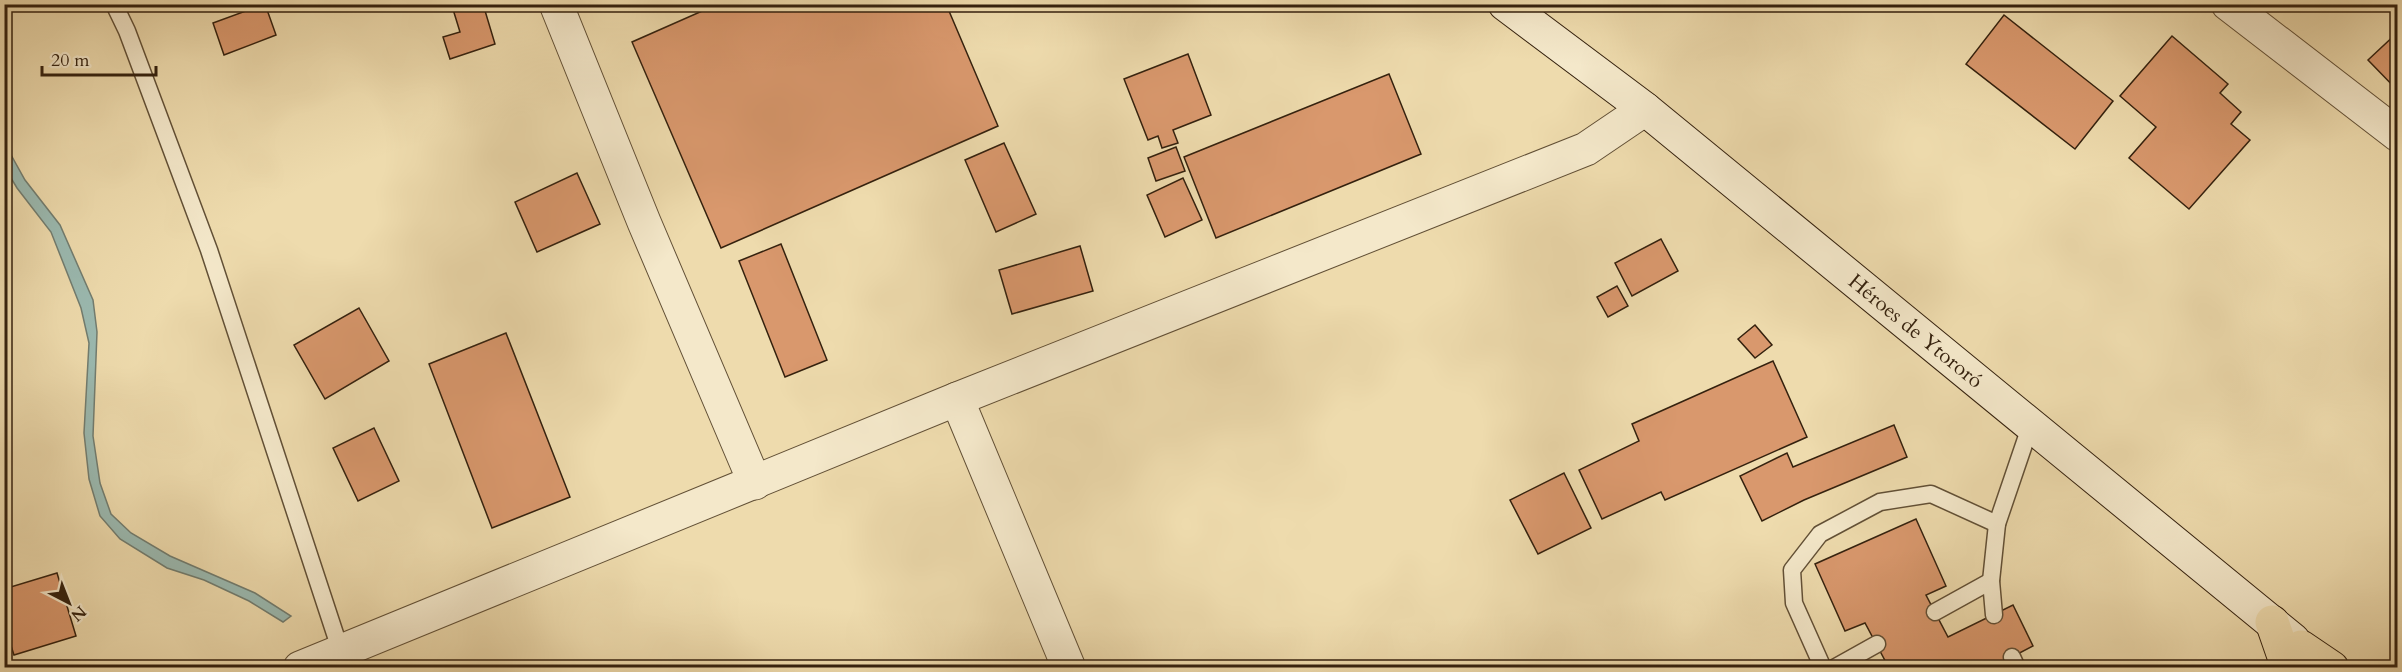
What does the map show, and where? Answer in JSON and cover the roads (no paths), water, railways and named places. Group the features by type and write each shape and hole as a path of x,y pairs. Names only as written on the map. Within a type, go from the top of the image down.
{"highway":[{"path":"2302,661 2332,668"}],"street":[{"path":"556,4 644,222 755,483"},
{"name":"Héroes de Ytororó","path":"1505,4 1645,109 2272,622 2302,661"},
{"path":"2228,4 2397,135"},
{"path":"300,668 957,399 1586,149 1645,109"},
{"path":"957,399 1069,668"}],"lane":[{"path":"114,4 127,31 209,250 340,651"},
{"path":"1994,615 1991,581 1997,524 2031,424"},
{"path":"1823,668 1794,603 1792,570 1820,534 1880,502 1931,494 1997,524"},
{"path":"1935,612 1991,581"},
{"path":"1834,668 1877,644"}],"water":[{"path":"5,144 25,180 60,225 93,300 97,332 93,436 100,483 111,514 131,533 170,556 255,593 291,616 283,622 249,601 204,580 167,568 120,539 100,516 89,479 84,433 89,343 81,308 51,232 17,188 5,168"}]}
